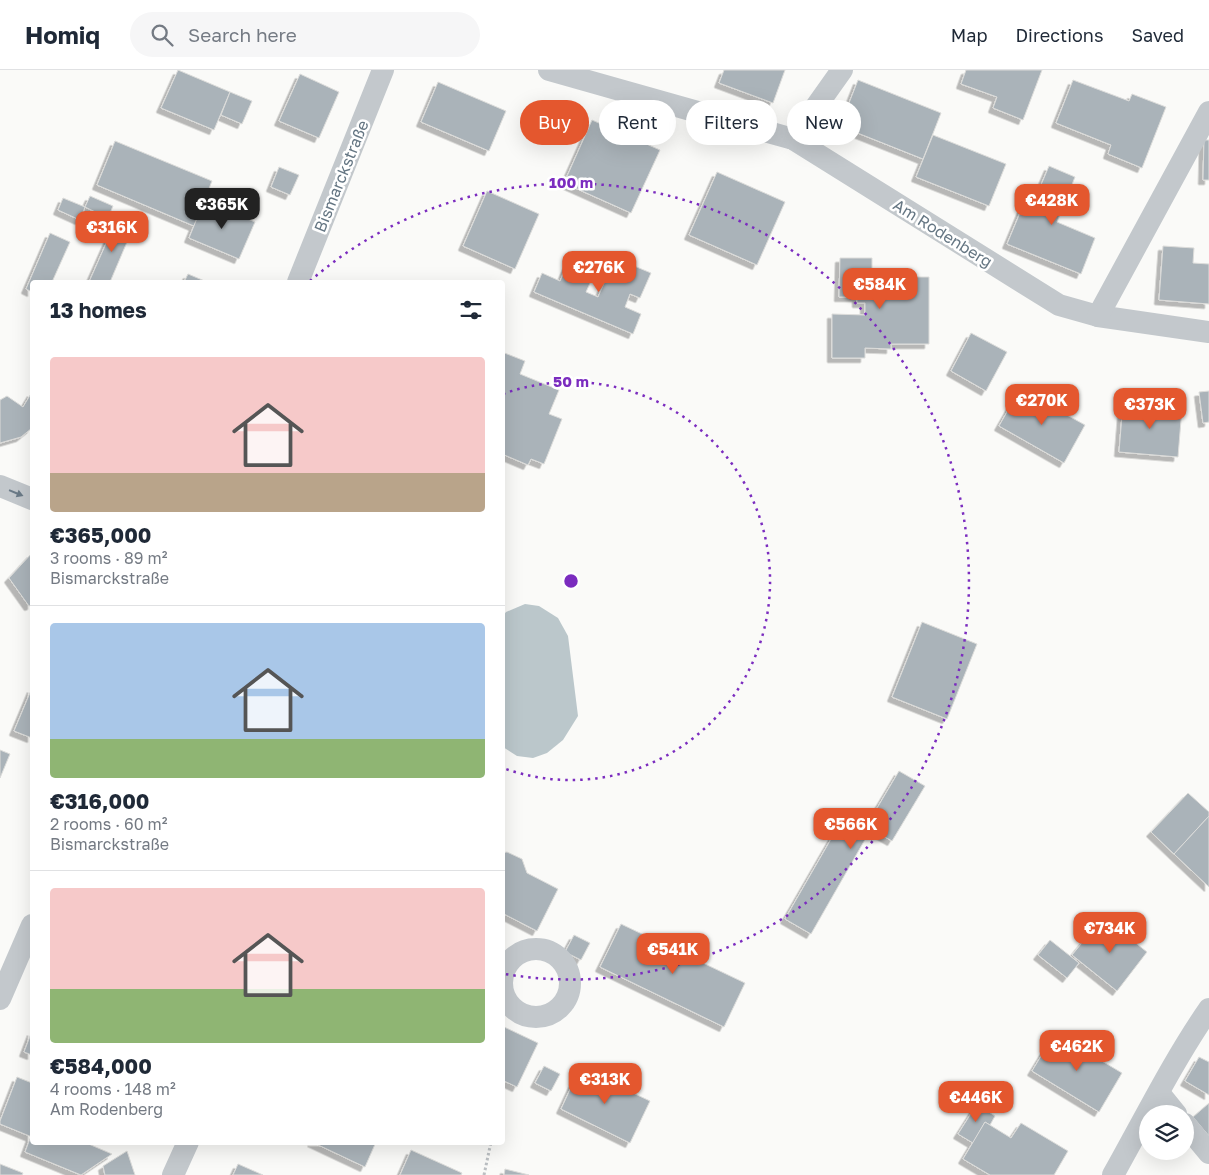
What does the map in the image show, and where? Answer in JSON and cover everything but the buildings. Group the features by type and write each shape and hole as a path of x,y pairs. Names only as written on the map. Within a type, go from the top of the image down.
{"street":[{"name":"Bismarckstraße","path":"299,280 383,70"},
{"name":"Am Rodenberg","path":"549,70 787,137"},
{"path":"821,100 842,70"},
{"path":"1098,316 1209,112"},
{"name":"Am Rodenberg","path":"803,145 1059,305 1098,316 1209,332"},
{"path":"0,486 30,498"},
{"path":"0,999 30,930"},
{"path":"1113,1175 1209,1009"},
{"path":"1159,1093 1169,1105"},
{"path":"1194,1135 1209,1153"},
{"path":"173,1175 187,1145"}],"path":[{"path":"484,1175 490,1145"}],"shaded area":[{"path":"525,604 539,606 558,618 568,636 578,716 563,740 547,753 533,758 517,756 505,748 506,612"}]}
